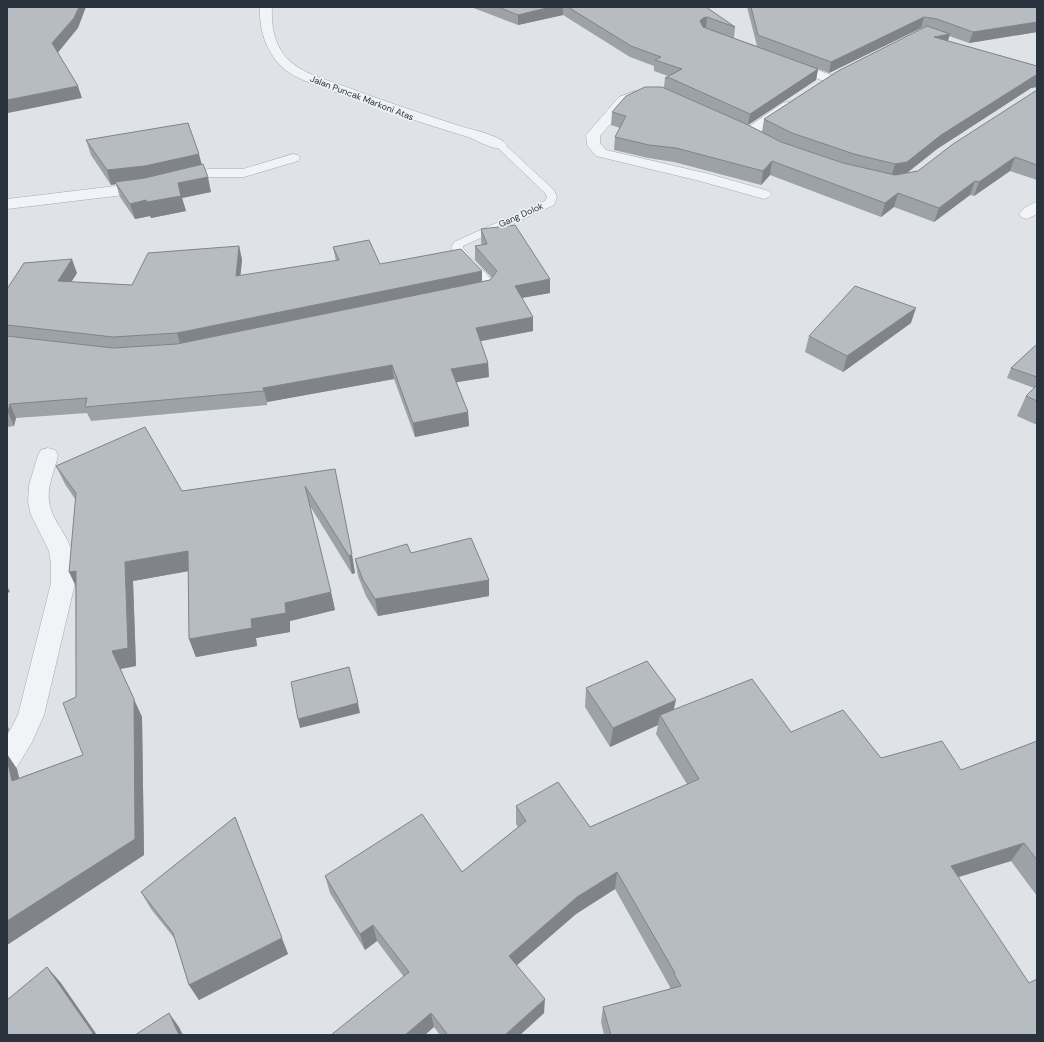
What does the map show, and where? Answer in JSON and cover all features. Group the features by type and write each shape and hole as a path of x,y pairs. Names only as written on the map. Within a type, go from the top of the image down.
{"street":[{"name":"Jalan Puncak Markoni Atas","path":"266,7 268,31 273,45 281,58 305,76 391,109 500,145"},
{"path":"779,60 835,77 817,87"},
{"path":"649,93 635,95 624,100 593,135 593,146 601,153 704,177 764,194"},
{"path":"749,132 798,99"},
{"path":"735,126 763,140"},
{"path":"7,204 135,189 208,173 244,174 293,158"},
{"path":"7,759 23,734 31,716 63,583 64,567 59,548 41,512 38,494 48,455"}],"lane":[{"name":"Gang Dolok","path":"471,293 486,290 490,285 457,248 458,244 550,203 552,197 550,192 500,145"}],"building":[{"path":"7,7 79,7 74,18 52,43 78,86 7,100"},
{"path":"498,7 551,7 518,15"},
{"path":"568,7 706,7 735,27 707,17 700,21 703,27 818,69 750,114 670,78 665,78 682,69 655,60 661,57 631,46"},
{"path":"751,7 1037,7 1037,22 973,32 937,19 924,17 831,62 758,35"},
{"path":"927,26 950,34 934,37 1037,66 1037,75 941,135 907,162 895,164 854,154 792,133 764,119 838,71"},
{"path":"645,87 662,87 746,124 781,142 843,163 895,175 918,171 953,144 1037,90 1037,165 1015,157 979,182 975,181 939,208 898,193 885,203 772,161 763,171 676,148 649,145 615,137 626,116 612,112 626,96"},
{"path":"188,123 199,154 145,166 107,170 86,140"},
{"path":"203,164 208,177 178,183 181,196 147,202 146,200 130,204 115,182 145,178"},
{"path":"515,225 550,279 515,286 533,317 476,328 488,363 451,369 468,412 413,423 392,365 263,388 264,391 85,407 87,398 10,404 7,413 7,336 113,348 177,344 490,280 497,271 475,246 487,244 481,229"},
{"path":"369,240 380,264 461,249 482,271 177,333 113,337 7,325 7,289 24,263 72,259 58,281 132,285 148,253 239,246 236,276 339,260 333,247"},
{"path":"855,286 916,308 847,356 809,336"},
{"path":"1037,344 1037,377 1011,368"},
{"path":"1037,385 1037,401 1026,396"},
{"path":"145,427 182,491 335,469 352,554 349,556 305,486 331,592 285,603 286,613 251,619 252,628 189,639 188,551 125,562 128,648 112,651 134,699 135,839 7,921 7,759 12,781 83,755 63,703 76,697 76,571 69,572 76,493 56,466"},
{"path":"471,538 489,580 375,599 363,580 355,559 407,544 411,553"},
{"path":"647,661 676,700 613,728 586,688"},
{"path":"349,667 358,703 298,719 291,682"},
{"path":"752,679 791,732 843,710 881,758 942,741 961,770 1037,741 1037,860 1024,843 951,866 1029,983 1037,979 1037,1035 611,1035 603,1007 681,986 617,872 577,897 509,956 545,999 505,1035 448,1035 431,1013 405,1035 331,1035 409,972 373,925 360,934 325,876 422,814 462,872 526,821 516,806 558,782 590,827 699,779 660,715"},
{"path":"235,817 282,938 189,985 173,933 141,892"},
{"path":"47,967 93,1033 91,1035 7,1035 7,1000"},
{"path":"169,1013 179,1035 135,1035"}]}
